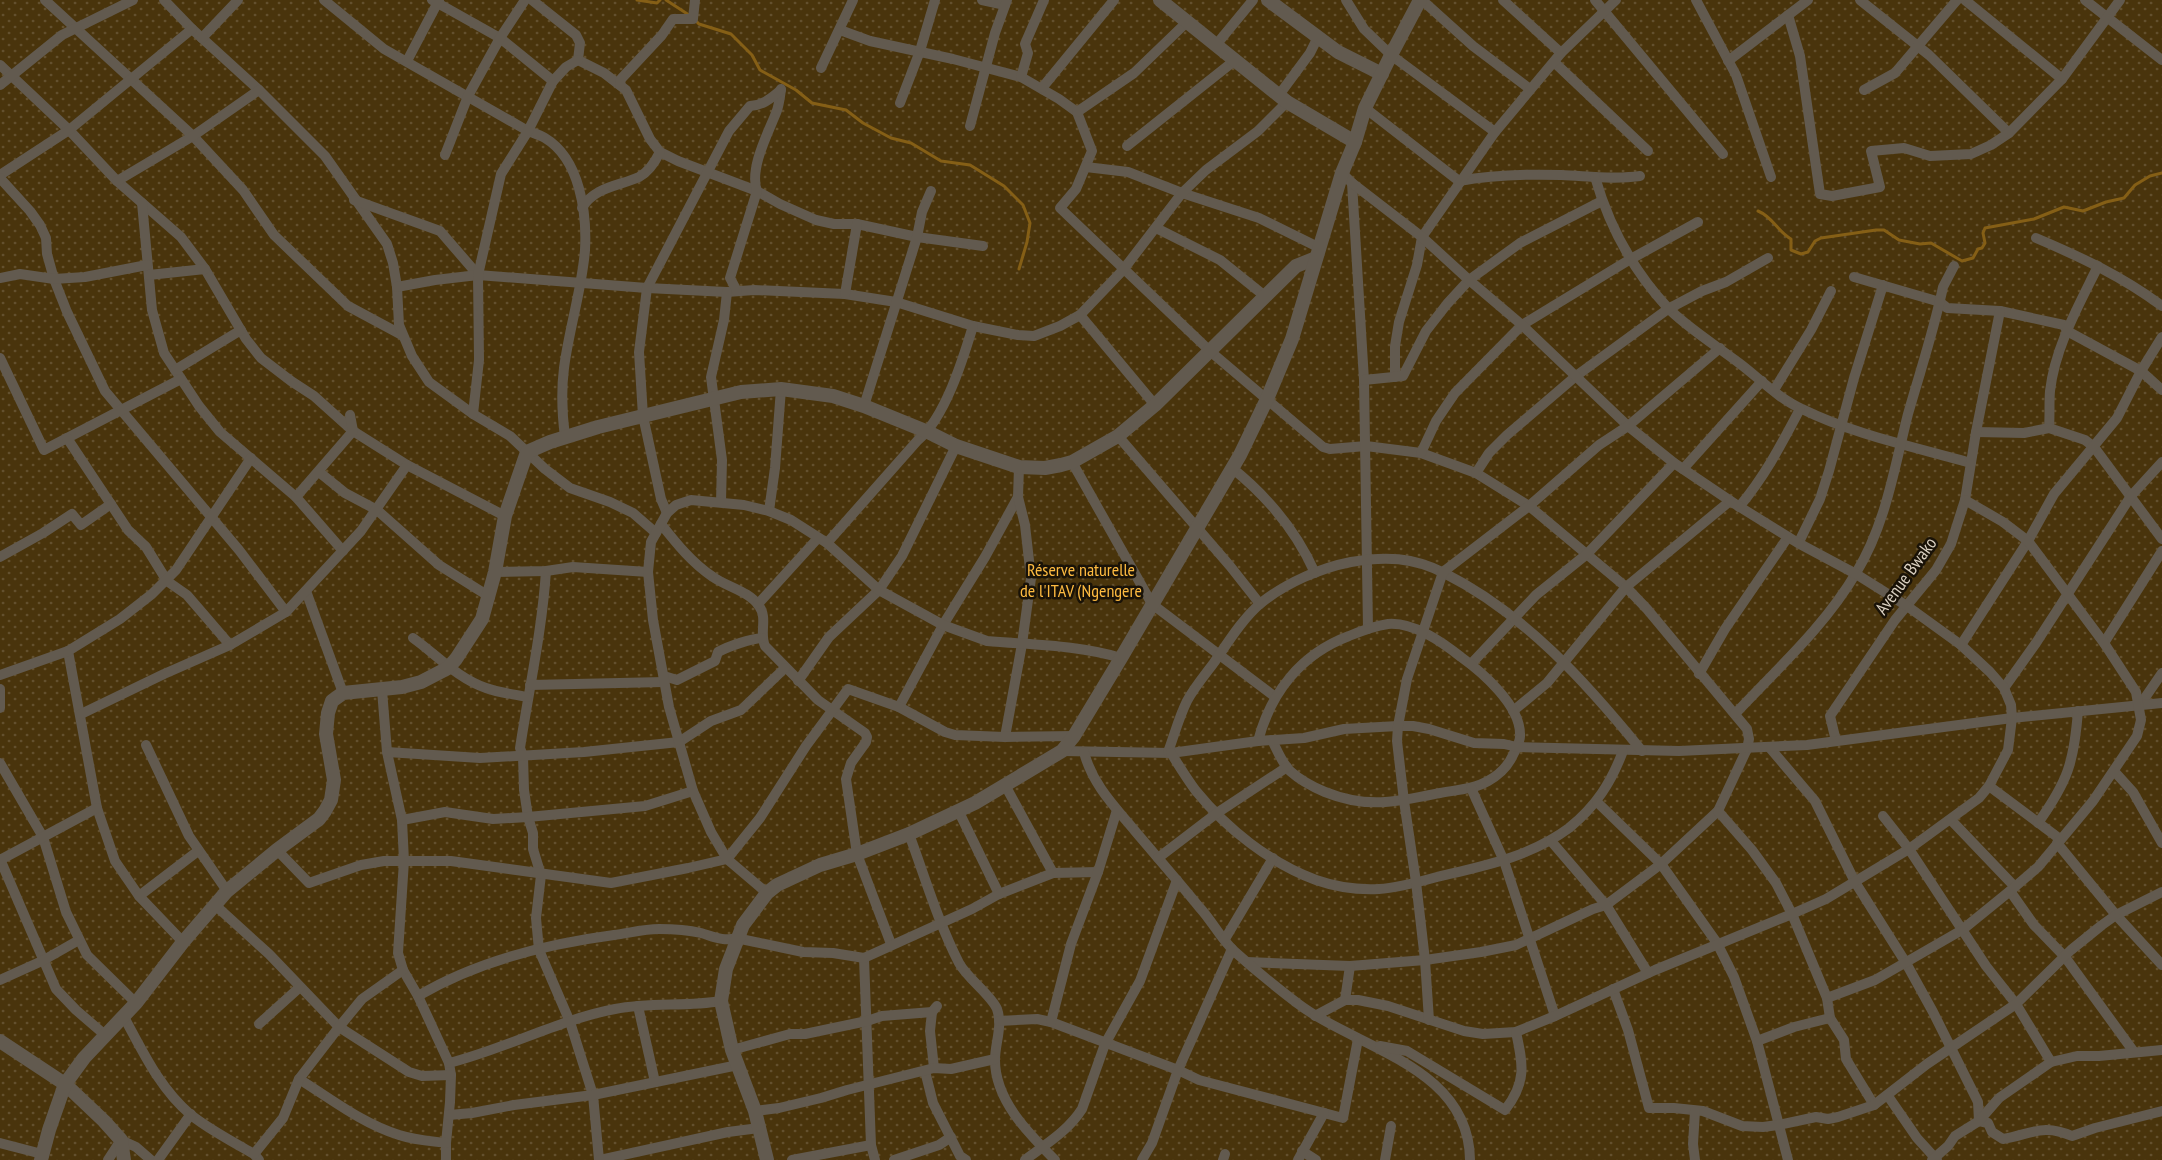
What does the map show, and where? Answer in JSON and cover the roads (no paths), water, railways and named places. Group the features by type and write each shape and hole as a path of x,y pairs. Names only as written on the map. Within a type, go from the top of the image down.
{"street":[{"path":"45,0 193,136 243,190 274,235 348,306 402,335"},
{"path":"0,85 62,35 133,0"},
{"path":"164,0 325,156 387,244 397,287 399,325 402,335 429,382 473,414 510,436 545,469 570,488 633,513 658,529 712,577 758,604 763,615 762,638 765,646 798,681 831,710 865,733 867,737 847,775 857,854 891,944"},
{"path":"202,38 238,0"},
{"path":"324,0 384,49 528,131 545,138 566,157 575,178 582,208 585,250 564,369 562,409 565,437"},
{"path":"445,155 468,96 500,38 525,0"},
{"path":"532,0 576,35 580,43 578,60"},
{"path":"620,85 621,79 673,19 693,19 695,0"},
{"path":"821,68 853,0"},
{"path":"900,103 920,51 935,0"},
{"path":"970,126 1006,3 982,0"},
{"path":"1021,77 1028,53 1025,44 1044,0"},
{"path":"1042,88 1114,0"},
{"path":"1160,0 1283,98 1355,142"},
{"path":"1216,45 1252,0"},
{"path":"1268,0 1338,52 1382,74"},
{"path":"1346,0 1364,29 1391,55 1495,132"},
{"path":"767,1160 755,1111 732,1050 721,1001 726,969 736,938 743,925 767,893 786,880 820,865 909,834 975,803 1062,751 1074,736 1232,468 1267,399 1292,339 1342,172 1355,142 1365,108 1421,0 1473,46 1530,89"},
{"path":"1503,0 1648,151"},
{"path":"1595,0 1723,154"},
{"path":"1395,377 1395,346 1399,322 1417,265 1422,237 1459,181 1530,89 1616,0"},
{"path":"1696,0 1736,75 1771,177"},
{"path":"1728,61 1808,0"},
{"path":"1860,0 1918,46 1967,90 2009,133"},
{"path":"1864,90 1895,74 1957,0"},
{"path":"1965,0 2062,79"},
{"path":"2085,0 2162,60"},
{"path":"1788,15 1800,56 1820,194 1832,196 1880,187 1871,152 1904,148 1930,156 1971,154 2009,133 2062,79 2120,0"},
{"path":"407,61 436,1 500,38 553,81"},
{"path":"1077,112 1134,73 1188,21"},
{"path":"192,29 69,130 0,176 40,225 46,238 47,254 54,279 92,366 109,397 122,409 210,518 239,550 286,612"},
{"path":"840,30 870,41 920,51 1021,77 1042,88 1077,112 1092,151 1076,189 1060,208 1210,352 1323,447 1330,449 1366,446 1420,453 1476,473 1529,506 1626,587 1747,729 1749,739 1746,749 1718,811 1661,864 1606,905 1516,945 1481,952 1425,960 1350,966 1247,962"},
{"path":"397,287 478,275 647,288 845,294 896,302 973,326 1034,336 1080,315 1123,270 1182,193 1206,170 1258,131 1283,98 1318,36"},
{"path":"473,414 479,360 478,275 501,174 528,131 553,81 566,67 578,60"},
{"path":"578,60 604,73 626,90 650,139 660,152 707,173 757,190 780,204 816,220 834,224 857,224 917,237 983,246"},
{"path":"1126,146 1234,61"},
{"path":"0,66 69,130 117,181 181,237 205,269 241,330 261,358 314,396 353,431 407,465 505,516"},
{"path":"667,513 643,416 639,352 647,288 729,130 750,106 758,106 767,102 782,88 758,163 755,185 757,190 730,278 732,292 711,376 722,460 721,502"},
{"path":"117,181 193,136 259,90"},
{"path":"1365,108 1459,181 1482,177 1558,175 1610,178 1640,176"},
{"path":"582,208 594,195 640,176 653,165 660,152"},
{"path":"1086,167 1128,172 1182,193 1259,218 1318,253"},
{"path":"1316,1016 1345,1000 1358,1000 1388,1006 1464,1032 1483,1034 1516,1032 1555,1016 1648,973 1826,899 1909,849 1979,798 1989,786 2008,750 2012,718 2011,705 2004,688 1961,645 1908,606 1856,574 1788,537 1678,466 1628,426 1522,325 1422,237 1352,183 1342,172"},
{"path":"1595,177 1602,201 1629,260 1668,309 1762,381 1800,409 1842,426 1971,463"},
{"path":"1352,183 1364,380 1368,629"},
{"path":"864,406 917,237 922,212 931,190"},
{"path":"354,200 440,231 478,275"},
{"path":"1364,380 1403,376 1425,331 1469,280 1520,243 1602,201"},
{"path":"142,203 152,310 165,353 178,375 220,432 296,497 343,551"},
{"path":"1420,453 1436,421 1455,393 1522,325 1629,260 1698,222"},
{"path":"845,294 857,224"},
{"path":"1156,228 1220,260 1266,297"},
{"path":"2036,238 2098,266 2137,288 2162,306"},
{"path":"0,1143 42,1157 65,1084 105,1035 136,1003 183,942 227,891 319,819 332,800 334,780 326,734 332,701 343,693 382,690 421,682 448,668 456,659 482,619 490,597 505,516 527,452 550,441 643,416 741,392 781,389 821,394 864,406 956,446 1019,467 1045,468 1072,462 1119,436 1155,405 1296,266 1318,253"},
{"path":"1476,473 1489,453 1507,435 1576,376 1668,309 1702,291 1726,282 1768,258"},
{"path":"1734,714 1816,628 1856,574 1871,544 1888,501 1901,443 1943,287 1954,266"},
{"path":"2049,428 2053,375 2067,331 2098,266"},
{"path":"0,278 20,274 54,279 148,270 205,269"},
{"path":"1854,277 1940,302 1947,308 2000,310 2064,325 2067,331 2140,371 2162,390"},
{"path":"1799,542 1820,499 1883,285"},
{"path":"1774,390 1811,330 1831,291"},
{"name":"Avenue Bwako","path":"1836,741 1830,716 1895,620 1936,570 1951,544 1965,500 2000,310"},
{"path":"1080,315 1155,405"},
{"path":"758,604 823,541 928,432 940,412 973,326"},
{"path":"0,358 44,450 122,409 178,375 241,330"},
{"path":"1961,645 2028,541 2054,494 2117,418 2140,371 2162,337"},
{"path":"1429,1020 1425,960 1397,741 1407,680 1443,572 1529,506 1599,445 1628,426 1720,348"},
{"path":"1472,664 1536,595 1587,554 1762,381"},
{"path":"769,511 781,389"},
{"path":"1513,711 1547,683 1626,587 1734,504 1773,461 1800,409"},
{"path":"350,415 353,431"},
{"path":"1976,432 2024,433 2049,428 2077,437 2094,447 2162,539"},
{"path":"296,497 353,431"},
{"path":"1119,436 1260,604"},
{"path":"67,438 128,530 146,547 166,581 187,595 230,645"},
{"path":"798,681 829,637 879,590 902,556 956,446"},
{"path":"0,675 68,651 120,619 166,581 176,570 251,458"},
{"path":"1072,462 1152,604 1274,696"},
{"path":"2004,688 2130,496 2162,462"},
{"path":"81,714 230,645 286,612 343,551 377,510 407,465"},
{"path":"1005,737 1031,578 1025,525 1018,497 1019,467"},
{"path":"1232,468 1253,485 1289,524 1303,546 1315,573"},
{"path":"319,472 345,493 377,510 440,565 490,597"},
{"path":"899,707 943,625 985,557 1018,497"},
{"path":"767,893 727,859 711,832 693,792 664,679 653,620 648,555 651,542 658,529 667,513 676,505 691,500 721,502 769,511 791,520 823,541 879,590 943,625 987,641 1063,646 1101,652 1121,658"},
{"path":"1827,998 1856,988 1906,963 1962,930 2013,889 2038,867 2093,801 2137,736 2141,720 2136,692 2104,643 2028,541 2003,522 1965,500"},
{"path":"0,557 43,533 72,513 81,525 111,504"},
{"path":"1699,674 1725,629 1788,537"},
{"path":"2104,643 2162,551"},
{"path":"1169,753 1187,701 1220,654 1260,604 1275,593 1332,566 1368,559 1400,558 1443,572 1490,599 1564,662 1596,695 1642,751"},
{"path":"495,572 546,571 573,567 648,572"},
{"path":"546,571 543,615 520,748 523,756 528,818 533,833 533,849 541,875 536,918 539,950 570,1022 593,1095 600,1160 728,1132 759,1128"},
{"path":"306,591 343,693"},
{"path":"1258,741 1274,696 1290,677 1314,655 1337,640 1388,624 1402,625 1424,633 1472,664 1513,711 1521,732 1511,760 1501,772 1488,781 1471,788 1378,804 1344,800 1314,788 1287,767 1272,740"},
{"path":"413,638 436,655 448,668 486,688 527,697"},
{"path":"530,685 676,680 715,662 718,652 724,649 748,640 762,638"},
{"path":"68,651 97,808 116,861 139,896 183,942"},
{"path":"387,752 480,758 679,742 711,721 741,710 786,668"},
{"path":"2140,705 2162,673"},
{"path":"0,689 0,708"},
{"path":"277,850 309,883 361,865 384,861 451,861 611,883 727,859 760,818 831,710 848,689 899,707 955,735 1074,736"},
{"path":"382,690 387,752 402,820 404,861 398,953 403,970 418,996 449,1063 451,1076 446,1160"},
{"path":"1062,751 1169,753 1258,741 1304,738 1344,729 1398,726 1421,728 1474,743 1517,747 1623,751 1770,748 1807,746 2012,718 2162,703"},
{"path":"2038,823 2062,787 2070,767 2075,747 2078,711"},
{"path":"146,745 165,788 198,851 227,891"},
{"path":"1770,748 1815,801 1855,882 1906,963 1978,1102 1979,1121"},
{"path":"1169,753 1196,791 1217,813 1251,843 1273,858 1318,881 1352,888 1381,889 1504,861 1551,841 1597,802 1613,777 1623,751"},
{"path":"1084,752 1096,781 1110,803 1177,880 1232,949 1316,1016 1358,1039 1374,1045 1407,1051 1505,1110 1516,1096 1520,1085 1522,1065 1516,1032"},
{"path":"0,763 43,837 66,912 78,940 87,955 136,1003"},
{"path":"1158,858 1217,813 1287,767"},
{"path":"2114,771 2133,792 2162,843"},
{"path":"1005,785 1053,873"},
{"path":"1989,786 2058,841 2116,915 2162,965"},
{"path":"1471,788 1504,861 1555,1016"},
{"path":"402,820 445,812 493,819 528,818 645,806 693,792"},
{"path":"1597,802 1661,864 1717,944 1734,977 1757,1041 1788,1160"},
{"path":"97,808 0,859 56,989 105,1035"},
{"path":"958,810 999,894"},
{"path":"1051,1022 1071,944 1098,872 1117,810"},
{"path":"1718,811 1752,850 1776,883 1792,914 1827,998 1830,1018 1844,1040 1846,1059 1874,1105"},
{"path":"1883,816 1909,849 1986,966 2016,1004 2051,1062"},
{"path":"1951,820 2013,889 2034,925 2065,957 2134,1053"},
{"path":"909,834 941,923 960,965 996,1008 999,1022 995,1059 1000,1089 1018,1120 1054,1160"},
{"path":"1551,841 1606,905 1648,973"},
{"path":"139,896 198,851"},
{"path":"1225,939 1273,858"},
{"path":"418,996 486,963 596,938 660,929 701,933 729,941 736,938 802,952 833,953 864,958 999,894 1053,873 1098,872"},
{"path":"1025,1160 1062,1132 1082,1109 1105,1044 1140,981 1177,880"},
{"path":"1613,989 1628,1030 1649,1108 1703,1111 1742,1126 1778,1125 1816,1117 1828,1119 1874,1105 1888,1096 1905,1080 2016,1004 2065,957 2116,915 2162,892"},
{"path":"215,905 269,954 339,1027 409,1072 422,1076 451,1076"},
{"path":"0,980 42,961 78,940"},
{"path":"1142,1160 1152,1143 1178,1070 1232,949"},
{"path":"864,958 871,1145 874,1160"},
{"path":"1345,1000 1350,966"},
{"path":"124,1017 160,1081 191,1114 257,1157 282,1118 300,1079 339,1027 362,999 403,970"},
{"path":"259,1024 300,987"},
{"path":"449,1063 481,1055 528,1034 605,1011 638,1005 698,1005 721,1001"},
{"path":"638,1005 655,1082"},
{"path":"732,1050 790,1034 805,1034 882,1016 934,1009 930,1031 929,1070 933,1103 960,1155 966,1160"},
{"path":"1757,1041 1830,1018"},
{"path":"999,1022 1037,1019 1051,1022 1199,1080 1343,1118 1358,1039"},
{"path":"0,1041 65,1084 121,1140 136,1147 151,1160"},
{"path":"1374,1045 1427,1077 1452,1102 1466,1132 1470,1160"},
{"path":"1888,1096 1917,1138 1935,1159 1955,1137 1979,1121 1999,1098 2051,1062 2077,1056 2162,1050"},
{"path":"755,1111 779,1108 929,1070 951,1069 995,1059"},
{"path":"449,1114 472,1113 593,1095 738,1065"},
{"path":"300,1079 363,1119 390,1132 411,1138 446,1143"},
{"path":"1695,1111 1692,1144 1695,1160"},
{"path":"1979,1121 1988,1123 1992,1132 2003,1139 2041,1130 2057,1130 2072,1136 2162,1111"},
{"path":"1316,1160 1300,1156 1324,1113"},
{"path":"158,1160 191,1114"},
{"path":"1385,1160 1391,1126"},
{"path":"894,1160 939,1145 951,1137"},
{"path":"108,1160 121,1140"},
{"path":"121,1140 124,1160"},
{"path":"792,1160 871,1145"}],"waterway":[{"path":"637,0 657,3 660,0"},
{"path":"666,0 689,15"},
{"path":"694,19 699,24 731,34 752,55 760,70 796,90 812,103 846,110 863,123 891,138 911,143 941,161 970,165 1004,186 1023,205 1030,223 1019,269"},
{"path":"1758,211 1768,217 1791,239 1791,250 1801,254 1808,252 1815,241 1821,238 1884,230 1899,240 1920,244 1931,243 1962,261 1973,258 1978,249 1982,248 1985,243 1983,233 1985,228 2034,219 2064,207 2083,211 2124,198 2135,185 2150,176 2162,173"}],"park label":[{"name":"Réserve naturelle de l'ITAV (Ngengere","path":"1081,580"}]}
